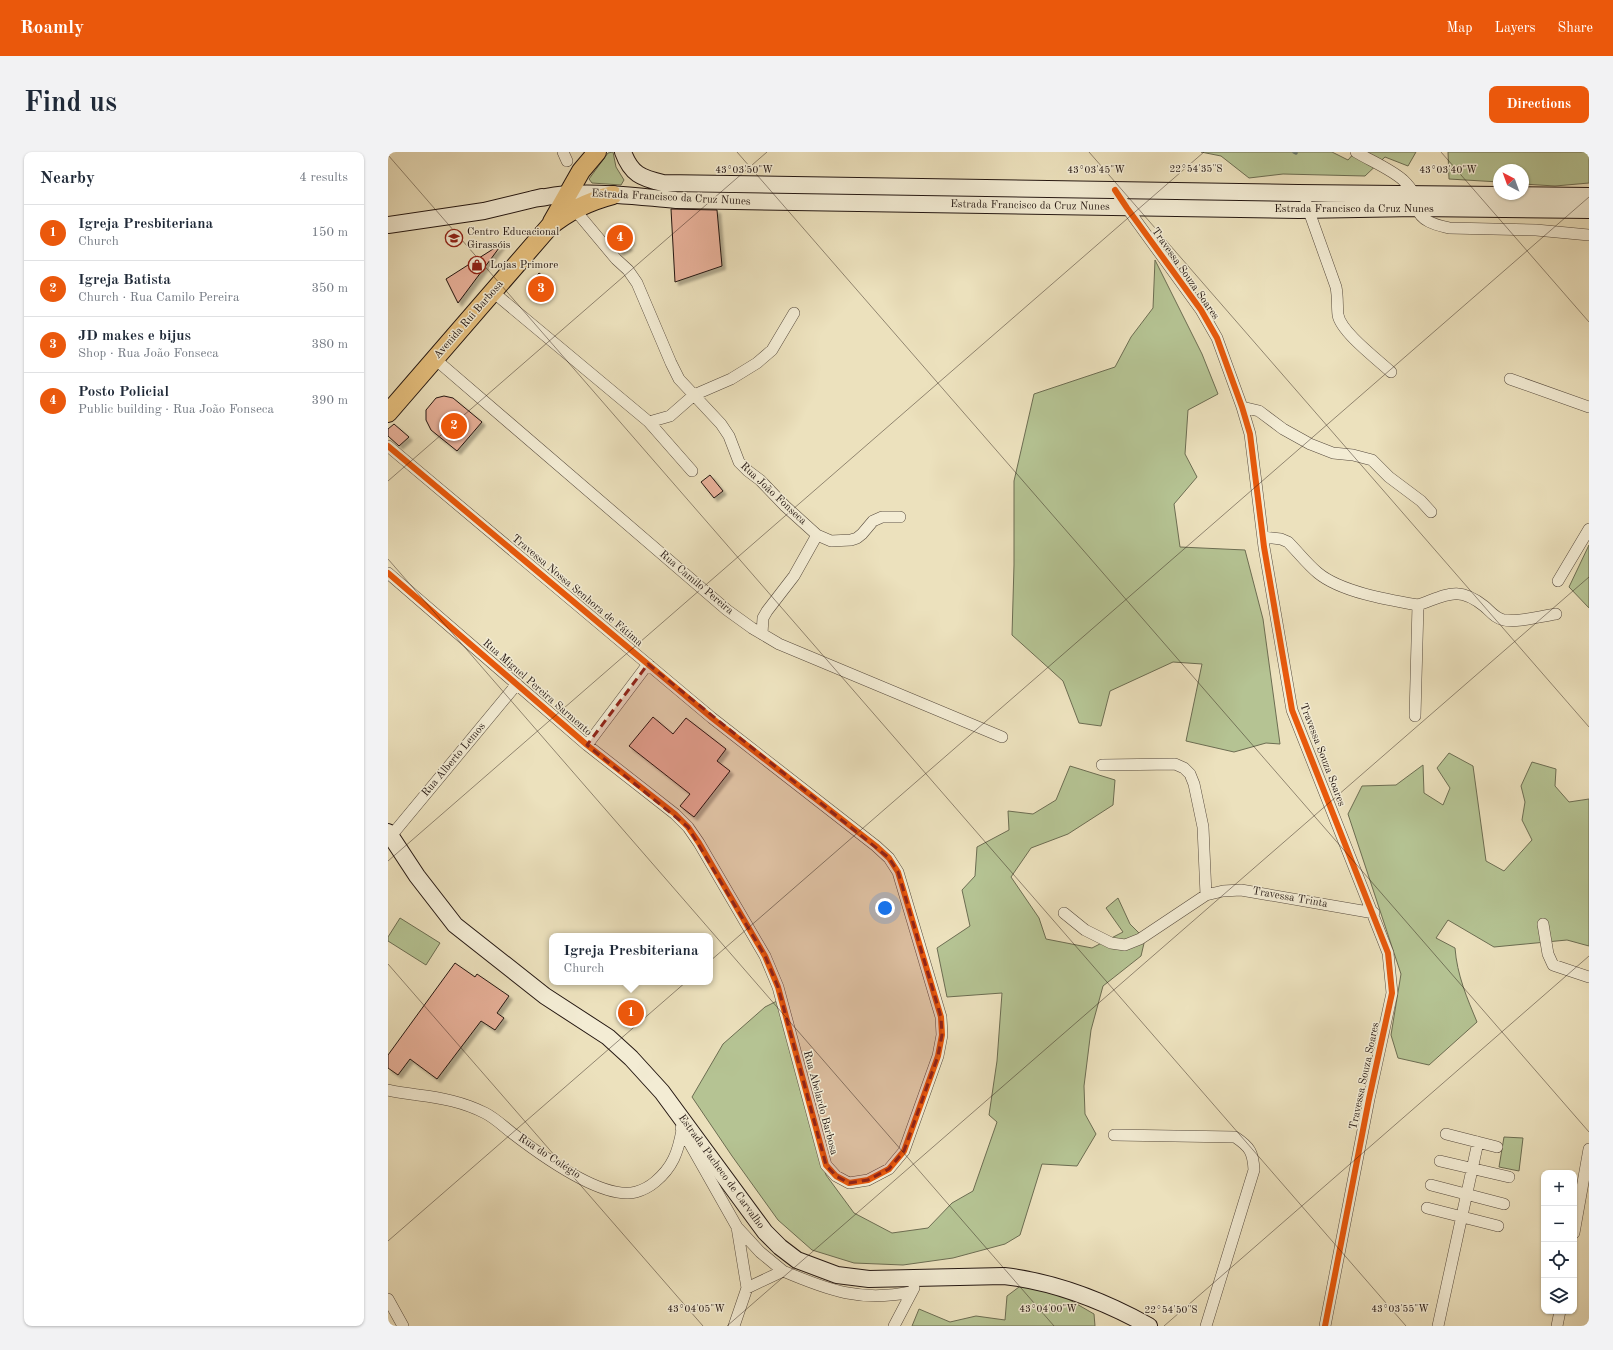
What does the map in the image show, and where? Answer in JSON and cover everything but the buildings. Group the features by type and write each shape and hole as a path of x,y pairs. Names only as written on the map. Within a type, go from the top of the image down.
{"main road":[{"name":"Avenida Rui Barbosa","path":"388,412 572,202 570,161 597,152"},
{"name":"Estrada Francisco da Cruz Nunes","path":"624,152 627,161 639,175 648,180 662,183 1304,193 1416,201 1589,210"},
{"path":"388,225 484,211 555,192 565,186 570,161"},
{"path":"532,199 572,202 592,201 613,195"},
{"name":"Estrada Francisco da Cruz Nunes","path":"613,195 676,200 1307,210 1416,201 1589,196"},
{"name":"Estrada Pacheco de Carvalho","path":"389,834 417,876 455,925 545,996 608,1037 631,1058 662,1092 765,1232 780,1247 797,1260 837,1275 869,1279 1004,1276 1022,1278 1087,1296 1120,1310 1149,1326"}],"street":[{"path":"1356,152 1401,178 1416,201 1420,215 1427,221 1436,225 1449,228 1536,230 1589,235"},
{"name":"Travessa Souza Soares","path":"1115,190 1201,310 1217,338 1242,407 1250,434 1263,537 1292,710 1374,913 1388,952 1392,993 1325,1326"},
{"path":"1304,193 1307,210 1336,287 1338,298 1338,315 1341,324 1348,334 1390,372"},
{"name":"Rua João Fonseca","path":"572,202 616,259 628,270 637,283 679,379 721,424 729,436 739,462 748,472 760,480 785,506 817,535 831,541 851,540 862,534 877,518 900,517"},
{"path":"493,292 649,422 692,471"},
{"path":"649,422 670,416 694,395 731,379 757,363 772,350 794,313"},
{"name":"Rua Camilo Pereira","path":"435,359 727,610 762,634 779,644 1002,737"},
{"path":"1510,379 1589,407"},
{"path":"1242,407 1259,411 1283,429 1310,444 1333,452 1354,455 1372,460 1389,477 1421,501 1431,512"},
{"name":"Travessa Nossa Senhora de Fátima","path":"388,446 712,718 754,750"},
{"path":"1558,581 1589,529"},
{"path":"762,634 763,618 794,576 817,535"},
{"path":"1263,537 1281,539 1288,542 1318,573 1334,583 1350,590 1398,602 1418,605 1448,594 1461,593 1474,599 1497,618 1504,620 1516,621 1556,614"},
{"name":"Rua Miguel Pereira Sarmento","path":"388,573 587,745 675,814"},
{"path":"1415,716 1418,605"},
{"path":"587,745 648,664"},
{"name":"Rua Alberto Lemos","path":"389,834 517,684"},
{"name":"Rua Abelardo Barbosa","path":"675,814 688,827 699,843 764,956 778,987 826,1164 836,1176 849,1182 868,1180 889,1169 904,1151 938,1056 942,1035 941,1017 898,872 889,858 876,846 754,750"},
{"path":"1064,913 1085,930 1111,943 1126,945 1140,939 1206,895 1203,827 1194,784 1190,774 1184,768 1175,764 1102,764"},
{"name":"Travessa Trinta","path":"1206,895 1223,891 1241,890 1374,913"},
{"path":"1543,924 1548,954 1553,966 1589,977"},
{"name":"Rua do Colégio","path":"388,1090 452,1100 469,1105 494,1118 534,1149 577,1177 602,1188 622,1192 635,1193 649,1187 664,1173 679,1150 682,1130"},
{"path":"671,1106 682,1130 737,1227 760,1252 783,1271 814,1284 844,1293 869,1296 893,1295 912,1292"},
{"path":"1446,1134 1497,1147"},
{"path":"1114,1135 1234,1137 1246,1145 1253,1155 1254,1170 1206,1326"},
{"path":"1438,1326 1478,1142"},
{"path":"1577,1216 1589,1149"},
{"path":"1440,1161 1509,1177"},
{"path":"1431,1185 1504,1204"},
{"path":"1427,1208 1498,1226"},
{"path":"734,1326 747,1288 737,1227"},
{"path":"747,1288 783,1271"},
{"path":"894,1326 912,1292 922,1278"},
{"path":"388,1299 403,1326"},
{"path":"1557,1326 1559,1314"}],"highlighted area":[{"path":"648,664 889,858 898,872 941,1017 942,1035 938,1056 904,1151 889,1169 868,1180 849,1183 836,1176 826,1165 778,987 765,956 688,827 587,745"}],"green space":[{"path":"613,152 616,167 624,180 621,185 592,183 589,179 608,153"},
{"path":"1201,152 1332,152 1348,160 1355,152 1416,152 1408,166 1385,157 1365,176 1283,174 1249,178 1221,156"},
{"path":"1448,152 1589,152 1589,183 1555,186 1529,184 1529,164 1493,164 1493,182 1449,179"},
{"path":"1155,260 1202,354 1218,394 1188,410 1185,454 1197,477 1174,504 1180,547 1245,550 1263,619 1280,744 1266,743 1234,752 1186,741 1202,664 1173,662 1110,691 1101,726 1079,723 1063,681 1012,635 1014,481 1034,394 1115,367 1131,337 1153,308"},
{"path":"1589,545 1589,608 1569,587"},
{"path":"1449,753 1473,766 1486,861 1504,871 1532,840 1522,820 1525,802 1521,786 1532,762 1556,769 1555,786 1569,802 1589,799 1589,946 1567,940 1494,947 1448,920 1436,938 1455,948 1460,977 1477,1022 1429,1065 1398,1058 1391,1035 1401,974 1348,814 1362,786 1396,785 1423,765 1424,793 1443,805 1450,788 1437,768"},
{"path":"1070,766 1115,780 1113,805 1068,834 1031,848 1011,877 1039,918 1046,939 1092,948 1123,932 1106,908 1118,898 1130,924 1145,939 1141,956 1103,986 1091,1030 1084,1086 1085,1114 1096,1134 1077,1166 1042,1164 1020,1235 1005,1244 953,1258 903,1265 854,1263 812,1250 778,1220 692,1097 723,1044 765,1007 777,1001 826,1175 854,1213 892,1233 928,1228 952,1203 973,1191 997,1122 989,1115 997,1061 1002,993 947,997 937,948 970,926 962,890 975,876 977,847 1009,830 1008,811 1033,814 1056,800"},
{"path":"400,918 440,943 426,965 388,941 388,937"},
{"path":"1504,1137 1523,1138 1519,1171 1499,1167"},
{"path":"1023,1284 1056,1292 1094,1314 1095,1326 912,1326 919,1309 950,1322 976,1316 1005,1320 1007,1296"}],"cycle path":[{"path":"1115,190 1201,310 1217,338 1242,407 1250,434 1264,547 1292,710 1388,953 1392,993 1369,1099 1325,1326"},
{"path":"388,446 712,718 876,846 889,858 898,872 941,1017 942,1035 938,1056 904,1151 889,1169 868,1180 849,1183 836,1176 826,1165 778,987 765,956 699,843 688,827 675,814 587,745 388,573"}],"place":[{"name":"Centro Educacional Girassóis","path":"454,238"},
{"name":"Posto Policial","path":"620,238"},
{"name":"Lojas Primore","path":"477,265"},
{"name":"JD makes e bijus","path":"541,289"},
{"name":"Igreja Batista","path":"454,426"},
{"name":"Igreja Presbiteriana","path":"631,1013"}]}
